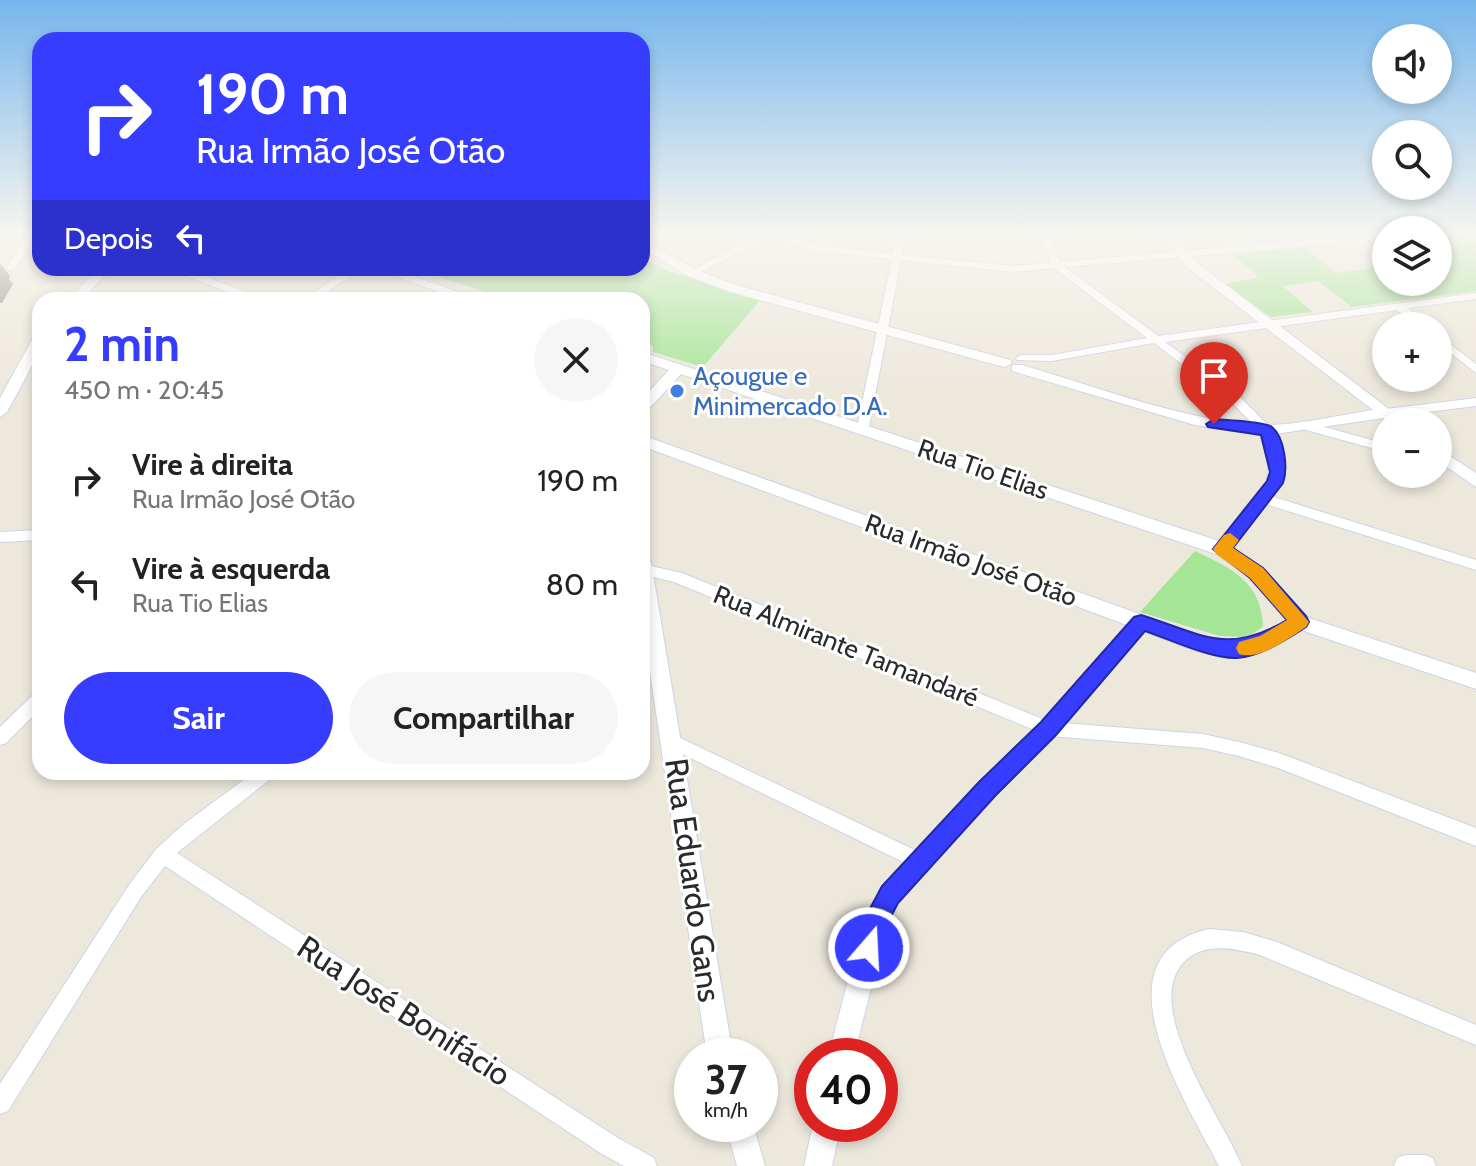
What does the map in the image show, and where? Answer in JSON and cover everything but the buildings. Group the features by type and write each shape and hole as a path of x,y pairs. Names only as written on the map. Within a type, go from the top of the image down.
{"street":[{"path":"736,287 975,355 1021,365 1195,420 1266,430 1372,419"},
{"path":"863,427 891,287"},
{"path":"1085,287 1234,398 1266,430 1274,449 1278,472 1264,499 1222,549"},
{"path":"1224,287 1380,408"},
{"path":"1021,365 1153,340 1476,296"},
{"path":"1399,306 1406,312"},
{"path":"1452,350 1476,370"},
{"path":"0,412 32,353"},
{"name":"Rua Tio Elias","path":"650,359 863,427 1222,549 1257,573 1299,622"},
{"path":"650,399 678,368"},
{"path":"1442,408 1476,402"},
{"path":"1303,425 1372,444"},
{"name":"Rua Irmão José Otão","path":"650,443 1211,645 1236,650 1266,642 1299,622"},
{"path":"1452,463 1476,481"},
{"path":"1452,465 1476,472"},
{"path":"1264,499 1476,565"},
{"path":"0,537 32,535"},
{"name":"Rua Almirante Tamandaré","path":"650,571 677,577 1049,729 1203,741 1239,749 1279,761 1476,837"},
{"name":"Rua Eduardo Gans","path":"650,615 717,1038"},
{"path":"846,1038 876,920 890,895 919,861 1049,729 1141,622"},
{"path":"1299,622 1476,681"},
{"path":"0,738 32,707"},
{"path":"672,741 919,861"},
{"path":"0,1103 135,891 163,854 256,780"},
{"name":"Rua José Bonifácio","path":"163,854 610,1146 646,1166"},
{"path":"1231,1166 1168,1037 1162,1013 1159,992 1162,977 1169,963 1191,943 1209,939 1262,947 1476,1035"},
{"path":"744,1142 751,1166"},
{"path":"818,1166 823,1142"},
{"path":"1405,1166 1425,1166"}],"green space":[{"path":"472,287 726,287 761,299 703,367 653,352 650,345 650,292 486,292"},
{"path":"1231,287 1285,287 1313,312 1271,317"},
{"path":"1326,287 1372,287 1372,296 1437,296 1352,307"},
{"path":"1452,287 1476,287 1476,291 1452,294"},
{"path":"1195,551 1232,571 1251,588 1261,612 1263,627 1247,637 1220,636 1140,612"}],"slow traffic":[{"path":"1230,540 1222,549 1257,573 1299,622 1266,642 1246,648"}],"place":[{"name":"Açougue e Minimercado D.A.","path":"677,391"}],"route":[{"path":"869,948 876,920 890,895 987,789 1049,729 1141,622 1236,650 1266,642 1299,622 1257,573 1222,549 1275,483 1278,472 1274,449 1266,430 1214,424"}]}
